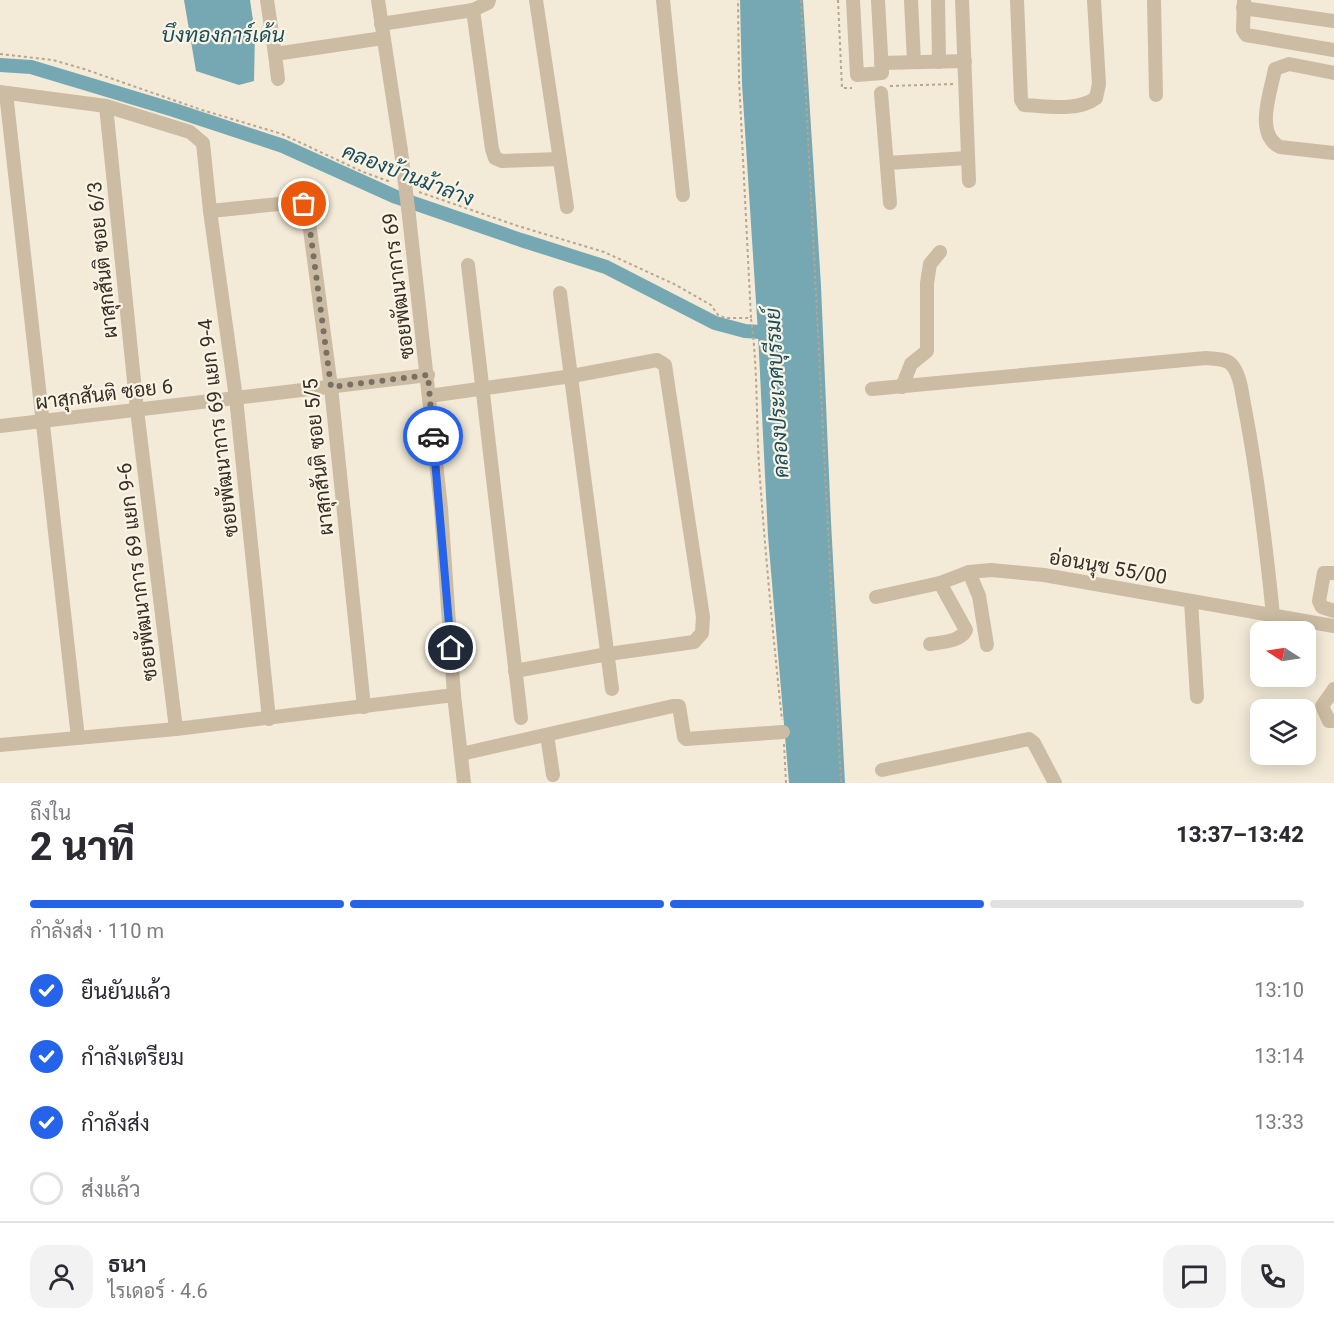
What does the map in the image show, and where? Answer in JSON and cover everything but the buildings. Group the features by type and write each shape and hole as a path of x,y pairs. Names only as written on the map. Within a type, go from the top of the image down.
{"street":[{"path":"267,0 278,79"},
{"name":"ซอยพัฒนาการ 69","path":"378,0 401,151 428,375 441,508 454,695 464,783"},
{"path":"536,0 567,207"},
{"path":"663,0 683,195"},
{"path":"853,0 857,75 882,73 878,0"},
{"path":"911,0 914,62"},
{"path":"938,0 939,62"},
{"path":"963,0 969,181"},
{"path":"1017,0 1022,103 1052,106 1080,106 1096,98 1099,84 1094,0"},
{"path":"1154,0 1156,95"},
{"path":"275,54 472,10 488,2"},
{"path":"1334,21 1243,4 1243,30 1246,35 1334,50"},
{"path":"472,10 495,159 502,161 560,159"},
{"path":"882,63 965,61"},
{"path":"1334,73 1289,64 1275,69 1266,117 1269,139 1273,144 1280,147 1334,153"},
{"path":"884,90 890,203"},
{"path":"78,738 3,92 106,106"},
{"name":"ซอยพัฒนาการ 69 แยก 9-4","path":"106,106 190,132 203,143 236,398 269,718"},
{"name":"ผาสุกสันติ ซอย 6/3","path":"106,106 137,410"},
{"path":"887,163 968,158"},
{"name":"ผาสุกสันติ ซอย 5/5","path":"210,211 298,202 307,207 331,387 364,707"},
{"path":"902,387 912,364 927,351 925,317 927,283 930,264 940,252"},
{"path":"468,265 520,718"},
{"path":"560,293 612,689"},
{"path":"872,389 1206,358 1227,360 1234,367 1240,385 1248,425 1263,524 1273,615"},
{"path":"429,396 572,376 657,360 665,365 702,616 702,633 694,642 608,654 515,671"},
{"name":"ผาสุกสันติ ซอย 6","path":"0,426 428,375"},
{"name":"ซอยพัฒนาการ 69 แยก 9-6","path":"137,410 176,729"},
{"name":"อ่อนนุช 55/00","path":"876,597 940,583 981,569 1044,575 1334,626"},
{"path":"969,572 979,596 987,645"},
{"path":"1334,573 1324,573 1319,601 1322,607 1334,610"},
{"path":"930,644 957,639 965,634 966,630 940,583"},
{"path":"1191,601 1197,697"},
{"path":"1334,689 1322,706 1329,721 1334,721"},
{"path":"0,745 176,729 454,695"},
{"path":"461,754 673,706 679,706 686,739 783,732"},
{"path":"547,735 553,775"},
{"path":"882,770 1029,739 1034,743 1055,783"}],"path":[{"path":"738,0 739,79 759,464 786,783"},
{"path":"801,0 841,783"},
{"path":"838,0 842,88 853,88"},
{"path":"0,54 53,60 84,69 202,110 282,134 363,172 395,183"},
{"path":"884,90 966,83"},
{"path":"416,191 604,252 676,285 711,305 718,315 726,318 751,318"}],"water":[{"name":"บึงทองการ์เด้น","path":"184,0 250,0 255,34 254,81 239,85 196,71"},
{"name":"คลองประเวศบุรีรมย์","path":"740,0 803,0 821,286 845,783 789,783 768,536 742,84"}],"waterway":[{"name":"คลองบ้านม้าล่าง","path":"0,65 31,67 283,146 396,197 606,267 715,323 745,331 777,333"}],"way so far":[{"path":"304,204 307,207 331,387 428,375 433,436"}],"route":[{"path":"433,436 441,508 451,648"}]}
